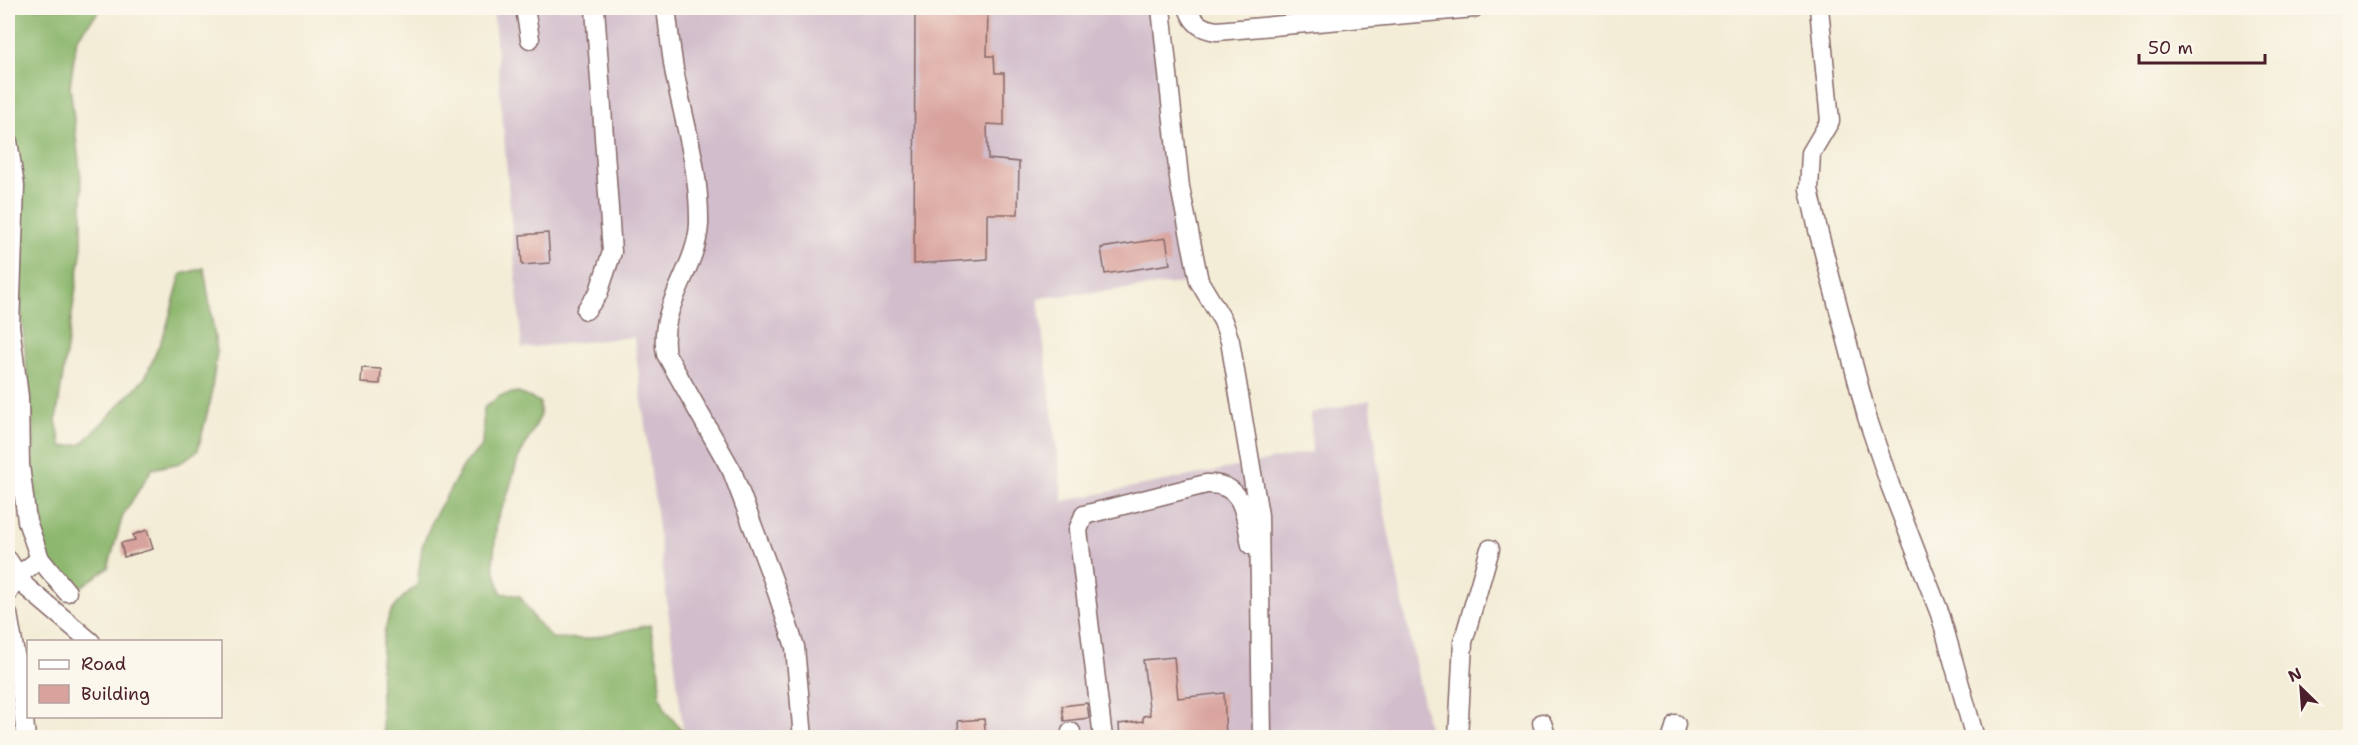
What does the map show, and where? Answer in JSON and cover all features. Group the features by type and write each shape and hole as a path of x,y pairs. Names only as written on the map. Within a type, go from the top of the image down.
{"lane":[{"path":"525,8 530,39"},
{"path":"586,310 598,294 612,252 595,8"},
{"path":"666,8 674,72 699,186 698,244 669,312 664,342 666,354 732,471 773,580 795,647 803,738"},
{"path":"1161,8 1180,187 1194,260 1199,281 1223,321 1232,352 1259,515 1262,738"},
{"path":"1188,8 1196,23 1217,31 1474,8"},
{"path":"1819,8 1830,121 1811,153 1809,189 1868,417 1890,485 1940,614 1975,738"},
{"path":"8,141 15,186 10,326 19,397 20,465 27,521 40,559 67,592"},
{"path":"1103,738 1078,530 1084,515 1206,484 1222,483 1233,489 1246,518 1260,596"},
{"path":"1458,738 1463,642 1490,549"},
{"path":"8,593 16,577 40,559"},
{"path":"8,560 16,577 44,604 89,640"},
{"path":"8,614 20,683 26,738"}],"shaded area":[{"path":"493,8 1156,8 1184,283 1038,298 1063,501 1312,452 1311,413 1370,400 1383,504 1430,737 684,737 634,337 522,348"}],"green space":[{"path":"8,8 128,8 100,10 77,38 70,86 82,187 82,247 56,421 62,447 82,444 145,378 166,329 181,274 204,268 217,352 210,402 198,450 180,463 152,469 123,515 108,568 81,587 56,577 44,556 34,514 33,428 8,186"},
{"path":"517,392 540,402 540,417 518,459 506,500 497,519 493,564 501,593 520,596 535,620 552,638 586,639 650,625 660,673 660,695 666,712 683,731 684,737 384,737 381,709 382,656 383,639 391,612 399,601 417,585 422,547 433,519 464,465 482,445 484,408 500,396"}],"building":[{"path":"915,8 988,8 987,56 994,56 995,73 1004,73 1004,125 987,124 988,159 1019,162 1018,214 987,214 987,259 914,264"},
{"path":"548,233 550,263 522,265 520,235"},
{"path":"1166,238 1170,264 1105,274 1101,248"},
{"path":"362,368 381,369 380,384 361,383"},
{"path":"147,530 153,549 124,557 121,543 135,540 133,535"},
{"path":"1174,657 1178,698 1224,693 1226,738 1120,738 1119,724 1143,721 1143,716 1150,715 1143,660"},
{"path":"1087,703 1089,718 1064,721 1062,706"},
{"path":"984,719 986,738 959,738 958,721"}]}
